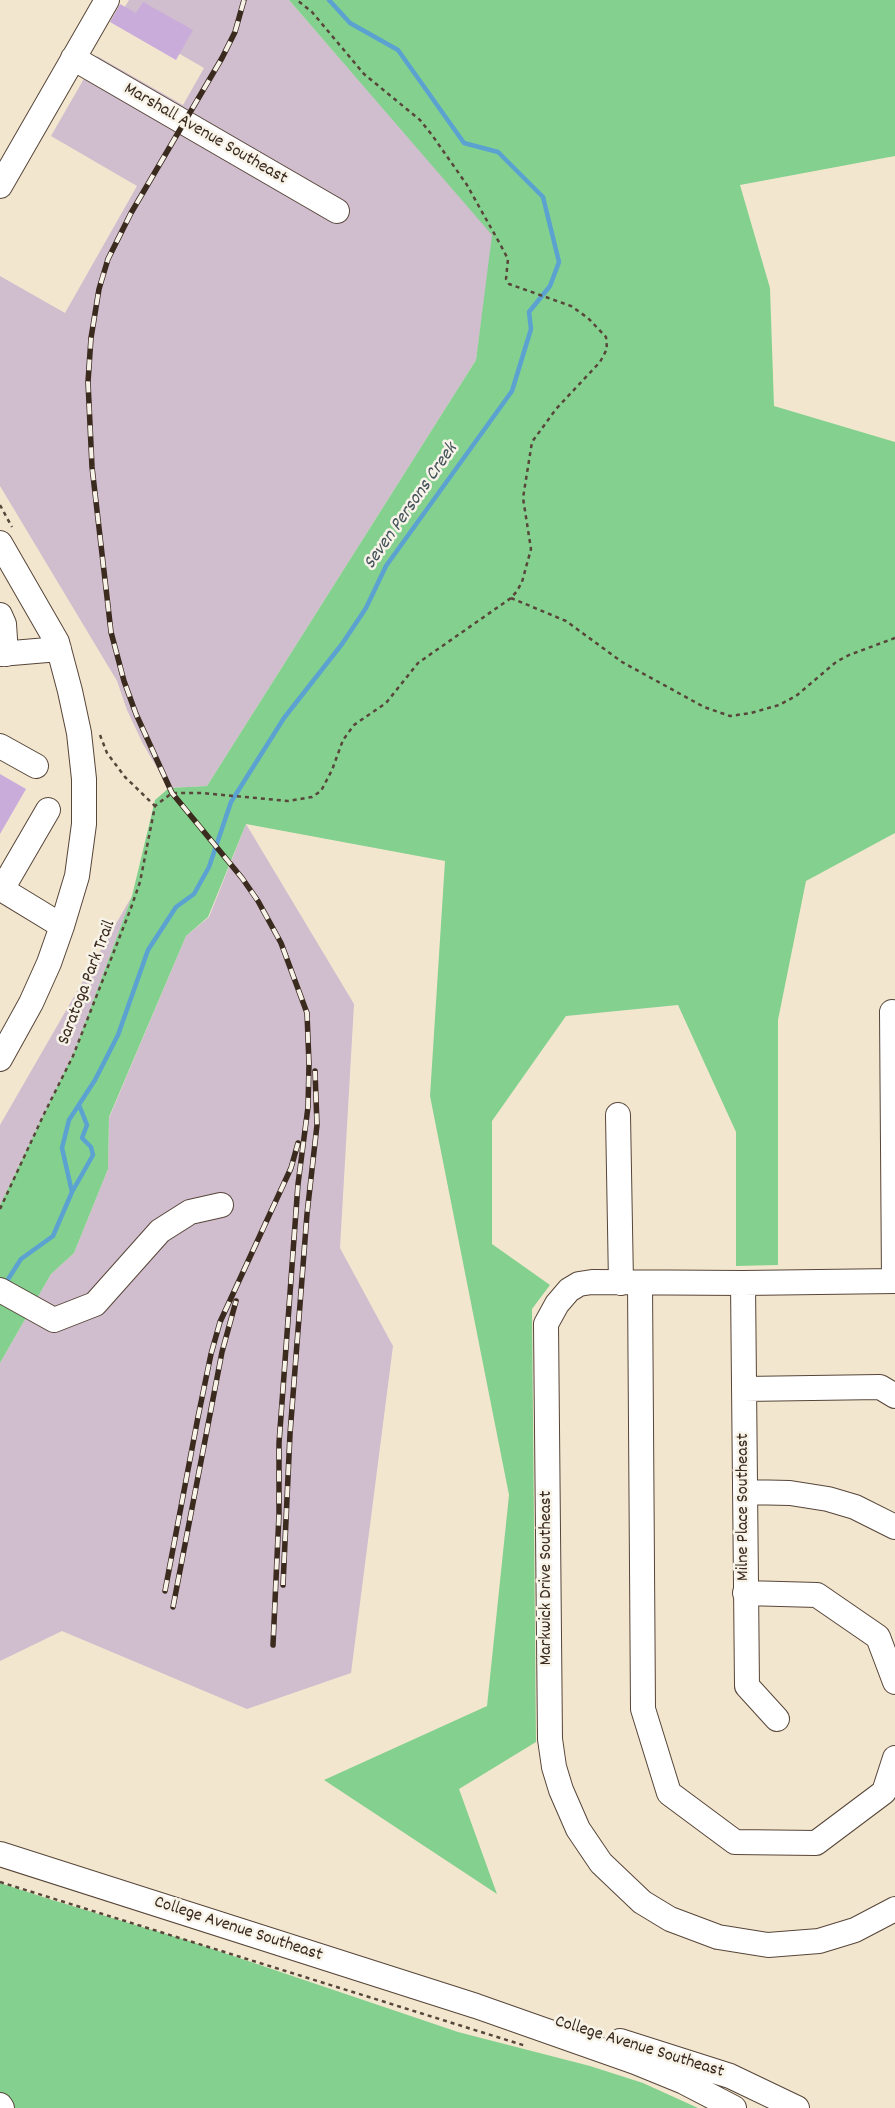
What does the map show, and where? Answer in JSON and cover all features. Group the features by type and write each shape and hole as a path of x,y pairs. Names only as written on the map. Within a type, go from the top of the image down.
{"street":[{"path":"0,186 107,0"},
{"name":"Marshall Avenue Southeast","path":"73,58 337,211"},
{"path":"0,543 57,642 79,733 84,779 84,824 77,876 49,964 31,1003 0,1059"},
{"path":"0,615 4,624 3,654 59,649"},
{"path":"0,746 36,766"},
{"path":"48,810 3,890 62,926"},
{"path":"892,1012 895,1281"},
{"path":"618,1115 630,1283 643,1709 669,1793 735,1842 816,1843 884,1792 895,1758"},
{"path":"0,1290 54,1320 95,1304 160,1231 190,1212 221,1205"},
{"name":"Markwick Drive Southeast","path":"895,1281 592,1282 579,1284 569,1290 557,1304 546,1324 550,1739 554,1767 569,1810 590,1848 613,1876 642,1902 670,1919 704,1934 736,1941 768,1945 820,1941 855,1930 895,1909"},
{"name":"Milne Place Southeast","path":"743,1283 747,1686 777,1719"},
{"path":"744,1390 880,1388 895,1396"},
{"path":"745,1492 790,1493 828,1498 855,1507 895,1527"},
{"path":"745,1593 817,1595 878,1638 895,1682"},
{"name":"College Avenue Southeast","path":"0,1854 476,2006 635,2062 684,2082 734,2108"},
{"name":"College Avenue Southeast","path":"476,2006 530,2014 691,2062 760,2089 797,2108"}],"path":[{"path":"297,0 312,12 364,74 420,120 467,185 500,244 508,259 506,279 509,284 571,306 588,318 606,337 607,350 600,362 556,409 532,442 523,498 531,549 522,582 511,598 566,621 622,662 704,707 730,716 751,713 779,705 796,696 836,662 849,655 895,638"},
{"name":"Saratoga Park Trail","path":"0,1209 73,1056 131,908 140,882 154,806 172,793 202,793 288,801 312,797 321,790 330,776 343,740 354,725 386,703 424,658 511,598"},
{"path":"0,1882 505,2041 531,2047"}],"shaded area":[{"path":"129,0 289,0 493,235 476,360 207,786 169,788 143,744 127,710 117,681 0,486 0,276 65,313 137,186 51,136 97,56 183,105 204,68 118,18"},
{"path":"246,824 354,1004 340,1248 393,1346 351,1673 247,1709 62,1631 0,1661 0,1363 51,1274 74,1253 108,1169 109,1118 186,936 209,917"},
{"path":"132,896 75,1050 0,1205 0,1125"}],"green space":[{"path":"289,0 895,0 895,156 740,185 770,288 774,406 895,442 895,833 806,881 778,1020 778,1265 736,1266 736,1132 678,1005 566,1016 492,1121 492,1244 550,1285 532,1309 536,1742 459,1789 497,1894 324,1780 487,1706 509,1495 430,1096 445,861 246,824 208,917 186,936 109,1117 108,1169 74,1253 51,1274 0,1363 0,1205 75,1050 132,896 155,800 169,788 207,786 476,360 492,235"},
{"path":"0,1883 189,1941 458,2032 590,2066 643,2083 698,2108 0,2108"}],"building":[{"path":"143,2 193,30 176,60 110,22 120,4 136,13"},
{"path":"0,774 26,789 0,834"}],"waterway":[{"name":"Seven Persons Creek","path":"5,1284 21,1259 53,1236 72,1192 62,1148 69,1120 95,1080 118,1035 148,950 176,907 194,894 209,867 231,802 284,718 342,644 366,608 386,566 512,391 531,329 529,312 550,286 559,262 543,197 498,152 464,143 398,50 350,23 329,0"},
{"name":"Seven Persons Creek","path":"72,1192 93,1155 91,1147 82,1138 87,1125 79,1105"}],"railway":[{"path":"244,0 235,32 222,58 131,213 108,259 99,289 91,338 88,382 92,467 111,632 124,681 136,714 172,793 242,878 258,901 281,943 307,1013 308,1107 298,1184 279,1443 279,1514 273,1645"},
{"path":"283,1585 290,1434 307,1214 317,1125 315,1071"},
{"path":"165,1591 198,1417 211,1354 220,1322 291,1168 298,1143"},
{"path":"173,1607 222,1352 236,1301"}]}
